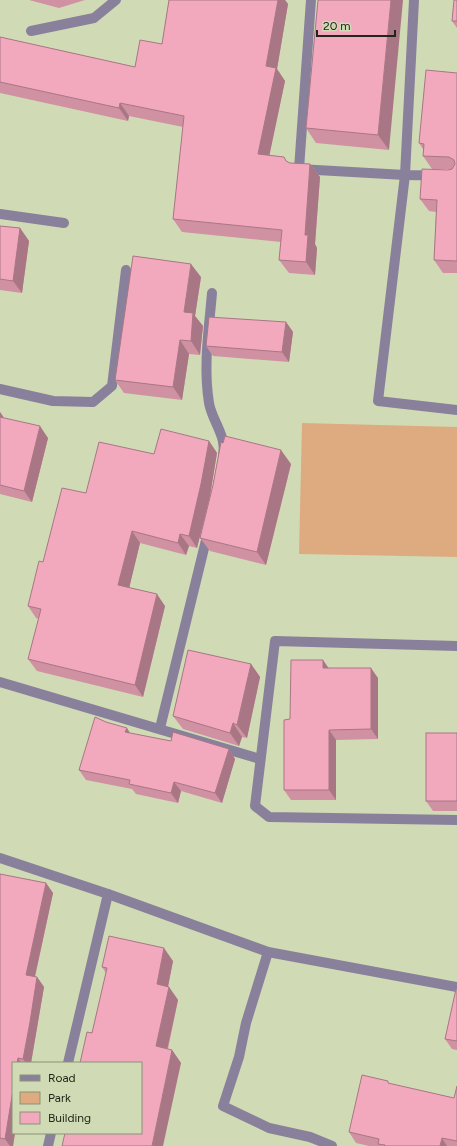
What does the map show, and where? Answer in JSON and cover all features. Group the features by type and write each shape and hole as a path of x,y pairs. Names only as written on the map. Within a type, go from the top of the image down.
{"street":[{"path":"31,31 94,18 116,0"},
{"path":"311,0 299,169 405,175 457,176"},
{"path":"414,0 405,175 378,401 457,410"},
{"path":"0,214 64,223"},
{"path":"0,389 53,401 93,402 112,386 126,270"},
{"path":"212,293 206,361 209,404 225,446 221,466"},
{"path":"160,728 211,520"},
{"path":"457,646 275,641 255,806 269,817 457,820"},
{"path":"0,682 160,728 260,759"},
{"path":"0,858 108,894 268,952 457,987"},
{"path":"68,1062 108,894"},
{"path":"268,952 246,1023 239,1057 223,1106 269,1128 310,1137 332,1146"},
{"path":"48,1146 51,1134"}],"green space":[{"path":"302,423 457,427 457,557 299,554"}],"building":[{"path":"169,0 278,0 266,66 276,68 258,154 284,157 286,161 290,163 310,164 305,235 308,235 306,262 279,260 282,230 173,219 184,116 120,103 119,108 0,82 0,37 135,67 140,40 162,44"},
{"path":"318,0 391,0 378,135 306,128"},
{"path":"454,0 457,0 457,21 452,21"},
{"path":"426,70 457,73 457,261 434,260 437,200 420,199 422,169 448,170 452,169 455,164 454,160 449,157 423,156 424,144 419,143"},
{"path":"0,226 20,228 13,281 0,279"},
{"path":"133,256 191,264 184,312 193,313 191,341 180,340 173,387 115,380"},
{"path":"209,317 286,322 282,352 206,346"},
{"path":"0,417 40,426 24,491 0,485"},
{"path":"161,429 209,441 189,536 180,534 178,543 132,531 118,585 157,594 135,685 28,659 41,609 28,606 39,561 43,562 62,488 86,493 99,442 154,454"},
{"path":"225,436 281,450 257,552 200,538 213,485 221,442 223,443"},
{"path":"188,650 251,664 237,725 233,723 230,733 173,716"},
{"path":"291,660 323,660 323,668 371,668 371,729 329,730 329,790 284,790 284,720 290,719"},
{"path":"95,717 127,728 125,732 171,741 173,732 229,749 215,793 174,782 171,793 129,784 130,780 79,770"},
{"path":"426,733 457,733 457,801 426,801"},
{"path":"0,874 46,883 26,975 37,977 30,1022 23,1059 18,1058 17,1062 12,1062 12,1096 5,1139 0,1138"},
{"path":"109,936 164,948 157,984 169,987 156,1046 172,1050 152,1146 62,1146 65,1134 142,1134 142,1062 80,1062 87,1032 92,1033 107,968 102,967"},
{"path":"457,989 457,1041 445,1039"},
{"path":"362,1075 388,1081 388,1083 454,1098 457,1086 457,1141 442,1138 440,1146 384,1146 385,1145 378,1144 379,1139 349,1132"}]}
